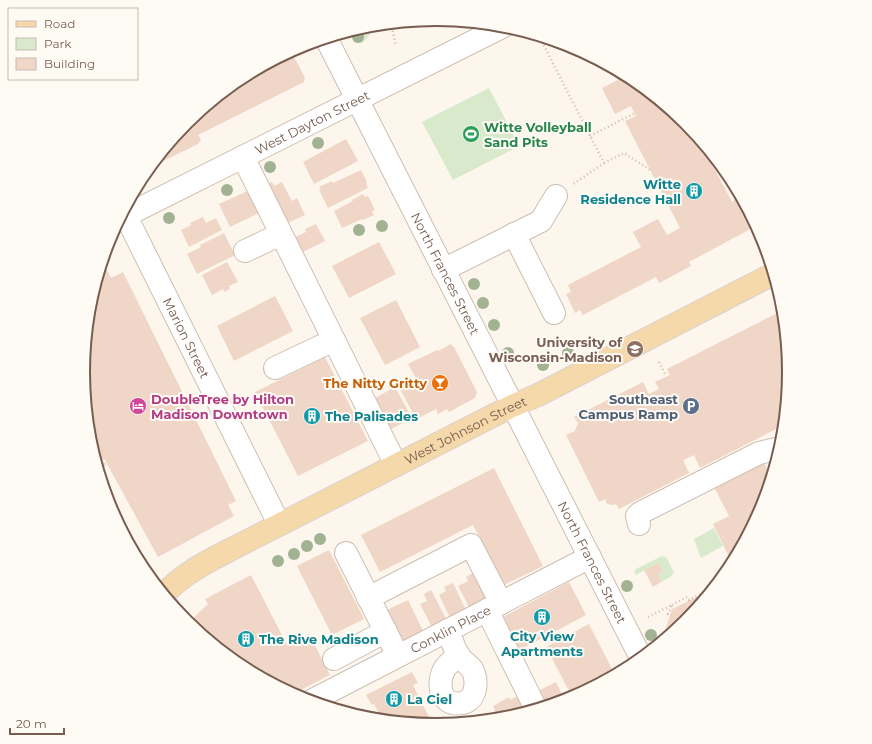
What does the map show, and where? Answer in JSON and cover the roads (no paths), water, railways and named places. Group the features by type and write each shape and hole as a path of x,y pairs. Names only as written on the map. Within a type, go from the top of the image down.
{"main road":[{"name":"West Johnson Street","path":"168,590 193,569 279,524 512,406 538,395 769,277"}],"street":[{"name":"West Dayton Street","path":"128,214 494,31"},
{"name":"North Frances Street","path":"328,43 638,653"},
{"path":"243,157 396,465"},
{"path":"443,270 541,220 556,196"},
{"name":"Marion Street","path":"125,221 279,524"},
{"path":"245,252 281,234"},
{"path":"514,234 554,313"},
{"path":"275,368 334,340"},
{"path":"639,524 637,516 640,513 759,453 773,450"},
{"path":"368,598 471,545 494,607 534,704"},
{"path":"346,554 398,656"},
{"name":"Conklin Place","path":"318,697 590,557"},
{"path":"448,630 459,656"},
{"path":"334,659 386,631"}],"place":[{"name":"Witte Volleyball Sand Pits","path":"471,134"},
{"name":"Witte Residence Hall","path":"694,191"},
{"name":"University of Wisconsin-Madison","path":"635,349"},
{"name":"The Nitty Gritty","path":"440,383"},
{"name":"DoubleTree by Hilton Madison Downtown","path":"138,406"},
{"name":"Southeast Campus Ramp","path":"691,406"},
{"name":"The Palisades","path":"312,416"},
{"name":"City View Apartments","path":"542,617"},
{"name":"The Rive Madison","path":"246,639"},
{"name":"La Ciel","path":"394,699"}]}
